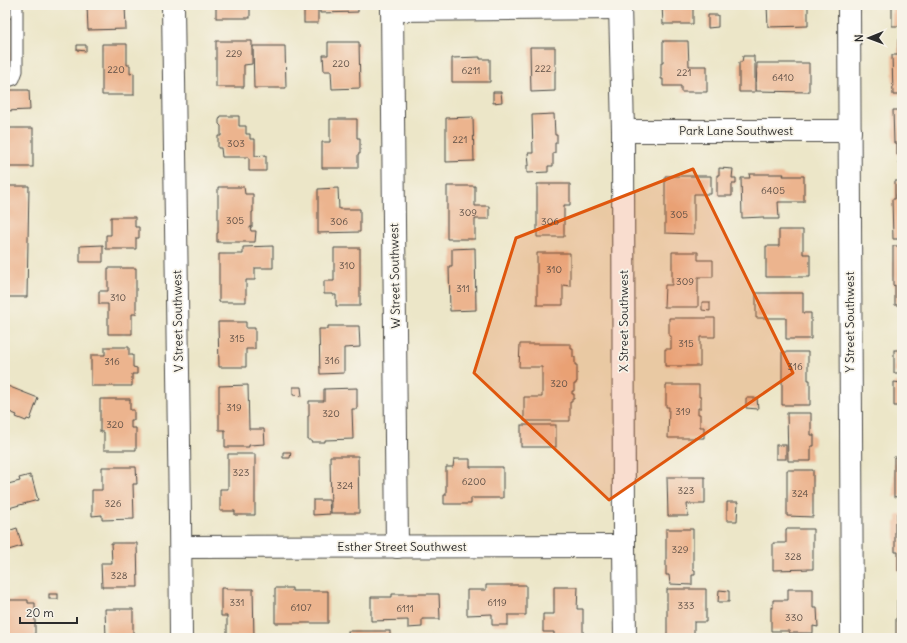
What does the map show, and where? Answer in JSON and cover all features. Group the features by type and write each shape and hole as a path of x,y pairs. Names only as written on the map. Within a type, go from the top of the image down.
{"street":[{"name":"V Street Southwest","path":"173,5 181,638"},
{"name":"Y Street Southwest","path":"849,5 852,638"},
{"path":"392,8 620,6"},
{"name":"X Street Southwest","path":"620,6 623,131 625,638"},
{"name":"W Street Southwest","path":"392,8 397,547"},
{"name":"Park Lane Southwest","path":"623,131 850,131"},
{"name":"Esther Street Southwest","path":"181,547 624,546"}],"lane":[{"path":"5,82 14,79 17,71 17,5"}],"highlighted area":[{"path":"693,169 793,373 609,500 474,373 516,238"}],"building":[{"path":"87,5 125,5 126,29 88,30"},
{"path":"216,5 250,5 250,18 216,18"},
{"path":"304,5 318,5 318,23 304,23"},
{"path":"320,5 358,5 358,12 320,13"},
{"path":"662,5 693,5 693,24 663,24"},
{"path":"767,5 808,5 808,26 768,27"},
{"path":"892,5 902,5 902,26 892,26"},
{"path":"708,15 718,15 718,27 708,28"},
{"path":"5,18 11,18 11,62 5,62"},
{"path":"898,39 902,39 902,95 893,95 892,55 898,55"},
{"path":"216,41 252,41 252,64 244,65 244,87 216,87"},
{"path":"663,41 688,41 689,66 707,66 707,92 681,92 681,86 663,86 663,79 661,79 661,63 663,63"},
{"path":"328,42 359,42 360,88 332,89 331,71 324,71 323,55 328,55"},
{"path":"102,44 127,44 127,65 130,65 130,74 134,73 134,95 102,95"},
{"path":"77,45 86,45 86,51 77,50"},
{"path":"253,46 285,46 286,88 254,88"},
{"path":"530,47 555,47 555,91 531,92"},
{"path":"743,56 754,56 755,92 739,92 739,62 742,62"},
{"path":"480,57 480,59 490,59 490,82 452,82 452,58"},
{"path":"757,63 809,63 809,92 756,91"},
{"path":"5,90 29,90 30,110 5,111"},
{"path":"493,92 501,92 502,102 493,103"},
{"path":"893,110 902,110 902,164 899,164 897,143 894,143"},
{"path":"554,114 557,143 555,143 555,153 553,153 553,166 548,166 548,172 527,173 527,165 529,165 528,153 533,153 532,115"},
{"path":"221,116 239,116 239,126 246,126 246,134 250,134 250,139 255,139 255,156 266,155 266,171 249,171 249,157 222,157 221,148 218,148 218,136 221,136 221,126 219,124 219,120"},
{"path":"473,117 474,161 446,162 446,118"},
{"path":"330,119 357,119 357,138 360,138 358,168 322,168 322,142 330,142"},
{"path":"5,128 33,128 33,167 5,167"},
{"path":"719,168 733,169 732,178 736,178 736,184 732,184 732,196 717,196 717,175 719,175"},
{"path":"749,174 784,174 783,176 804,176 804,202 778,202 779,219 763,219 763,217 742,218 741,178 750,178"},
{"path":"665,176 711,176 711,194 694,194 694,234 665,233"},
{"path":"895,181 902,181 902,239 893,239 892,199 895,199"},
{"path":"537,184 570,184 570,205 564,205 564,237 537,237"},
{"path":"5,186 29,186 27,297 5,297"},
{"path":"447,186 475,186 475,206 489,206 489,219 475,219 475,239 447,239"},
{"path":"218,187 244,187 245,194 253,194 252,227 250,227 251,231 256,231 255,242 217,242"},
{"path":"338,188 339,209 360,209 360,232 318,233 318,189"},
{"path":"111,217 135,217 135,227 139,227 139,238 136,238 136,249 106,249 106,235 111,235"},
{"path":"779,230 803,230 803,254 810,254 810,277 766,277 766,246 779,246"},
{"path":"103,245 103,262 80,262 80,246"},
{"path":"273,246 273,268 255,268 255,280 246,280 246,302 219,302 219,254 243,254 243,247"},
{"path":"893,246 902,246 902,305 895,305 895,285 893,286"},
{"path":"334,248 360,248 360,306 336,306 336,295 324,294 324,281 334,281"},
{"path":"475,248 476,310 450,311 449,266 452,266 452,249"},
{"path":"672,252 698,252 698,260 713,260 713,277 698,277 698,307 664,307 665,285 672,285"},
{"path":"537,253 570,253 570,286 563,285 563,305 537,305"},
{"path":"108,268 136,268 136,314 132,314 132,334 108,334 108,304 99,304 99,291 108,291"},
{"path":"756,293 803,293 803,313 811,313 811,339 786,339 786,318 756,318"},
{"path":"702,302 710,302 710,311 702,310"},
{"path":"669,318 715,318 715,337 700,337 700,366 665,366 665,349 671,349"},
{"path":"218,322 246,322 246,328 255,328 255,349 246,349 246,367 219,367"},
{"path":"328,326 359,326 360,347 344,348 344,373 320,374 319,329 328,329"},
{"path":"520,344 571,344 571,349 573,349 573,357 575,357 575,365 577,365 577,382 574,384 574,391 572,391 572,394 574,394 574,399 570,402 570,421 524,421 524,397 542,397 542,367 519,367"},
{"path":"105,347 129,347 129,355 133,355 133,367 137,368 137,374 132,374 132,386 91,386 91,355 105,355"},
{"path":"894,350 902,350 902,373 894,373"},
{"path":"782,352 808,352 810,405 782,405"},
{"path":"894,382 902,383 902,437 900,437 900,406 894,406"},
{"path":"5,385 38,398 30,420 27,419 26,421 7,411 5,416"},
{"path":"248,385 249,429 264,429 265,444 249,445 249,447 225,447 225,430 219,430 219,386"},
{"path":"666,385 699,385 701,408 698,408 698,414 700,414 700,427 704,427 704,438 668,438 669,407 666,407"},
{"path":"293,387 301,387 302,396 293,395"},
{"path":"357,388 357,409 352,409 353,439 325,440 325,442 311,442 311,440 308,440 309,401 324,401 324,389"},
{"path":"746,398 757,398 758,409 746,408"},
{"path":"100,399 130,399 130,410 134,410 134,420 131,420 131,428 136,428 136,450 104,450 104,432 100,432"},
{"path":"787,413 811,413 811,435 814,435 814,446 811,446 811,461 788,461"},
{"path":"521,425 556,425 556,447 521,447"},
{"path":"776,445 786,445 786,459 776,459"},
{"path":"283,452 291,452 290,458 283,458"},
{"path":"228,454 255,454 255,515 235,515 235,511 220,511 220,489 228,489"},
{"path":"330,456 358,456 359,513 331,513"},
{"path":"894,457 902,457 902,496 894,497"},
{"path":"454,459 470,459 470,467 503,467 503,498 471,498 471,504 444,504 444,495 446,495 446,467 453,467"},
{"path":"102,467 136,467 137,484 133,484 134,519 102,520 102,515 92,516 92,490 102,490"},
{"path":"787,470 813,470 813,517 787,516"},
{"path":"30,475 38,500 5,509 5,482 8,482 8,484 20,481 19,478"},
{"path":"667,477 705,477 705,504 687,504 688,516 668,516"},
{"path":"313,500 329,500 330,514 313,515"},
{"path":"727,502 738,502 737,521 727,521"},
{"path":"897,514 902,514 902,571 898,571 898,552 895,552 895,522 897,522"},
{"path":"17,528 22,546 5,551 5,532"},
{"path":"666,529 693,529 693,570 695,570 695,575 692,575 692,585 670,584 669,575 666,575"},
{"path":"786,529 813,529 813,569 773,570 773,543 786,543"},
{"path":"111,543 137,543 138,587 102,587 101,563 112,563"},
{"path":"900,584 902,584 902,638 896,638 897,600 900,600"},
{"path":"486,585 526,585 526,615 508,615 508,625 492,625 492,614 467,615 467,590 486,590"},
{"path":"554,587 578,587 577,609 583,609 583,638 554,638 554,632 543,632 543,614 554,614"},
{"path":"221,588 253,589 254,638 227,638 227,616 221,616"},
{"path":"275,588 292,588 292,591 328,591 328,623 275,623"},
{"path":"667,589 706,589 706,622 694,622 694,638 667,638"},
{"path":"788,589 813,589 813,608 817,608 818,627 813,626 813,633 771,631 771,607 773,608 773,600 788,600"},
{"path":"719,590 729,591 729,602 718,602"},
{"path":"49,594 58,594 58,599 49,599"},
{"path":"392,594 439,594 440,619 422,619 422,627 408,628 408,620 371,621 371,597 392,597"},
{"path":"7,600 28,600 28,603 35,603 35,638 5,638 5,603 7,603"},
{"path":"105,609 133,609 133,638 106,638"},
{"path":"348,631 390,631 390,638 348,638"}]}
